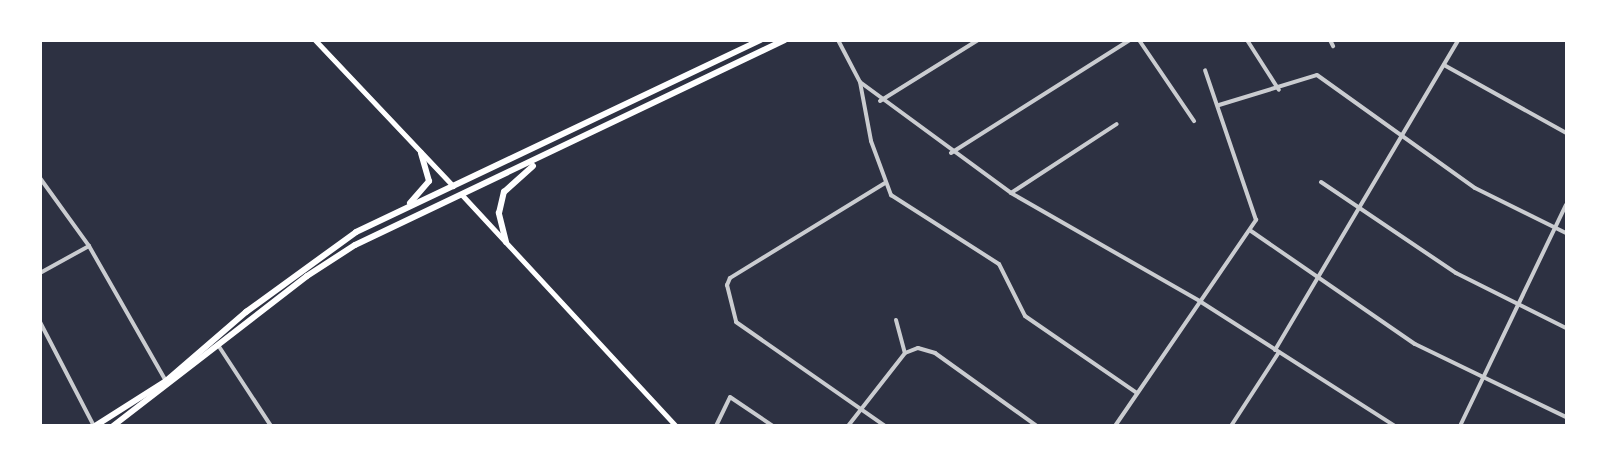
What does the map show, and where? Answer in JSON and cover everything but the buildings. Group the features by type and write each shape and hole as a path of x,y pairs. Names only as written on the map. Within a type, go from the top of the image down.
{"highway":[{"path":"389,216 761,40"},
{"path":"113,426 218,345 355,245 541,159 785,40"},
{"path":"95,426 166,381 302,268 389,216 425,191 429,181 421,153"},
{"path":"506,242 499,213 504,192 541,159"}],"main road":[{"path":"315,40 453,186"},
{"path":"462,195 676,426"}],"street":[{"path":"838,40 860,82 885,183 904,205 999,264 1024,316 1137,393"},
{"path":"880,101 978,40"},
{"path":"951,153 1130,40"},
{"path":"1139,40 1194,121"},
{"path":"1248,40 1279,90"},
{"path":"1330,40 1333,45"},
{"path":"1233,425 1458,40"},
{"path":"1443,65 1566,133"},
{"path":"1115,426 1251,231 1256,215 1205,70"},
{"path":"1219,105 1279,90 1317,75 1475,188 1566,233"},
{"path":"860,82 880,101 1011,193 1201,302 1395,426"},
{"path":"1011,193 1117,124"},
{"path":"40,178 89,246 166,381"},
{"path":"1320,182 1456,273 1566,328"},
{"path":"885,183 730,278 727,285 736,322 885,426"},
{"path":"1460,426 1486,381 1566,205"},
{"path":"1251,231 1415,344 1486,381 1566,417"},
{"path":"40,273 89,246"},
{"path":"896,320 905,353"},
{"path":"40,322 95,426"},
{"path":"218,345 271,426"},
{"path":"848,426 864,412 905,353 928,349 1037,426"},
{"path":"716,426 730,397 773,426"}]}
